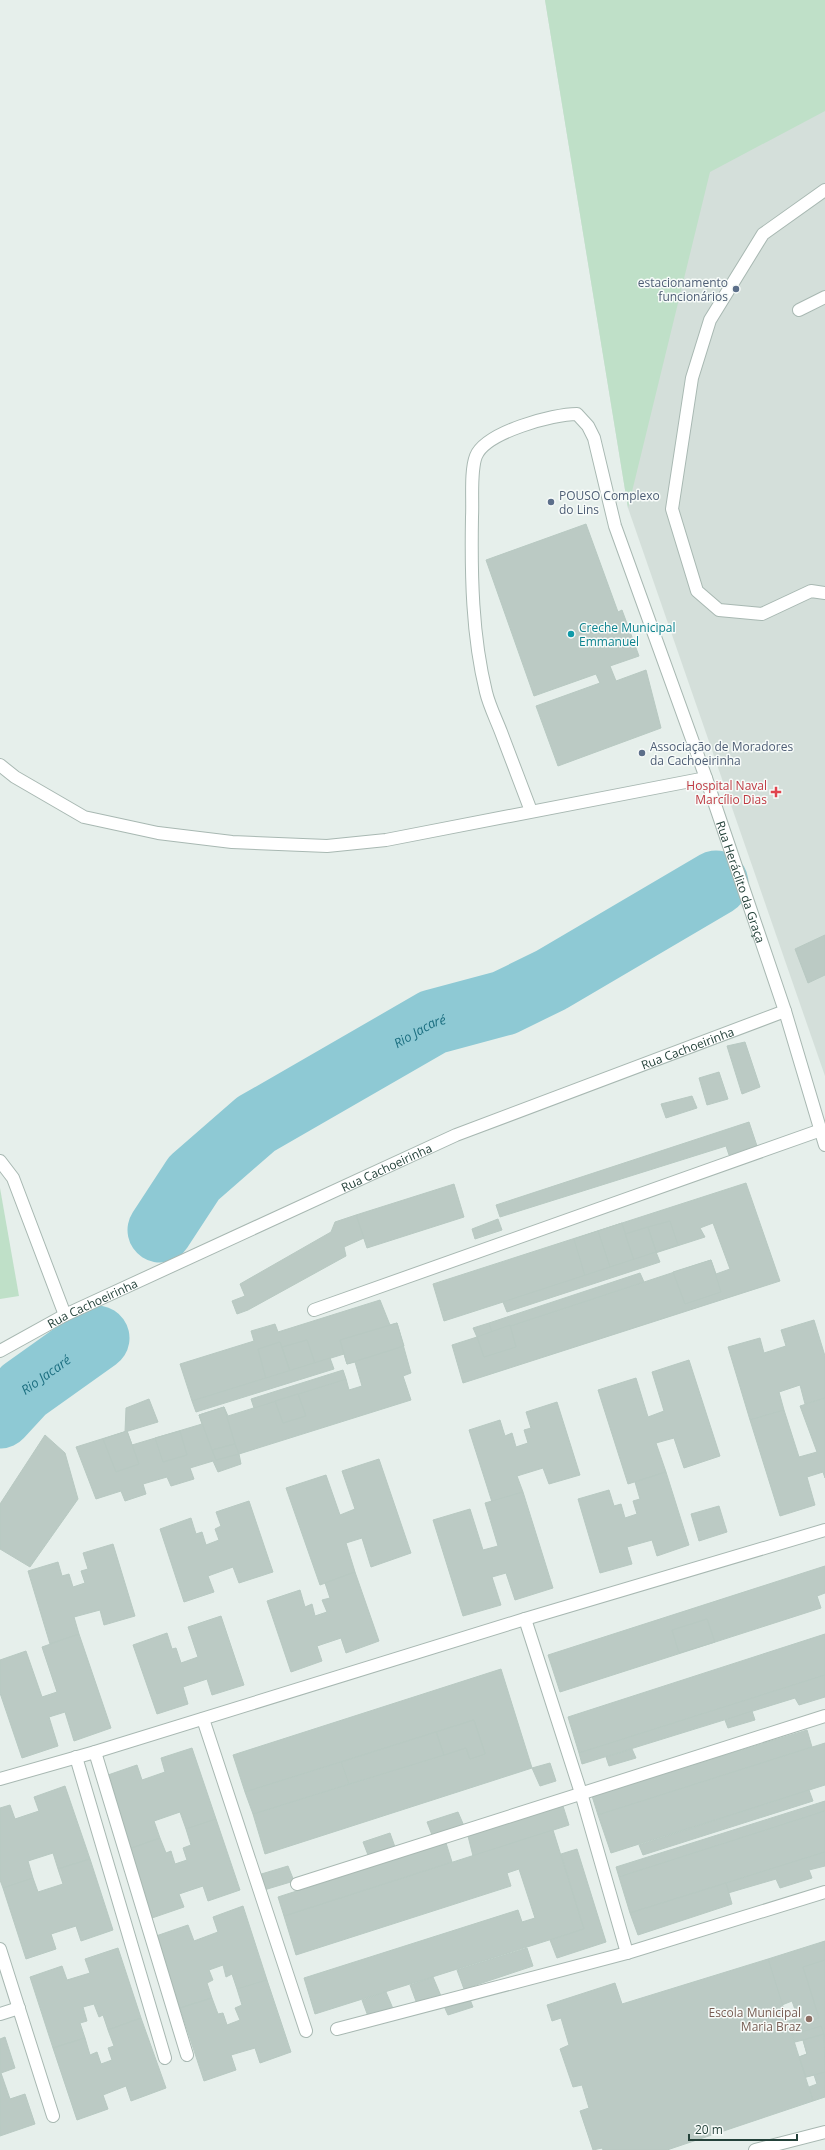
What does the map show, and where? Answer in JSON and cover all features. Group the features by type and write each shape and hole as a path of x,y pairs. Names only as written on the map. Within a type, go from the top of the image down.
{"street":[{"path":"825,190 763,234 710,320 692,378 672,509 697,590 719,610 762,614 811,591 825,593"},
{"path":"799,310 825,297"},
{"name":"Rua Heráclito da Graça","path":"532,811 486,693 476,632 471,563 476,456 485,445 505,433 538,420 565,414 576,414 582,419 594,438 615,526 706,778 785,1011 825,1145"},
{"path":"0,765 15,777 84,817 158,833 232,842 327,846 386,840 706,778"},
{"name":"Rua Cachoeirinha","path":"0,1351 66,1315 456,1135 785,1011"},
{"path":"314,1310 820,1130"},
{"path":"0,1161 13,1178 66,1315"},
{"path":"0,1779 95,1752 525,1619 825,1530"},
{"path":"525,1619 581,1793 627,1953"},
{"path":"297,1884 825,1716"},
{"path":"203,1719 306,2031"},
{"path":"95,1752 187,2055"},
{"path":"76,1757 165,2058"},
{"path":"337,2029 627,1953 825,1892"},
{"path":"0,1949 53,2116"},
{"path":"0,2014 19,2008"},
{"path":"756,2150 825,2132"}],"shaded area":[{"name":"Hospital Naval Marcílio Dias","path":"545,0 825,0 825,1076 628,508"}],"green space":[{"path":"545,0 825,0 825,111 710,172 628,508"},
{"path":"0,1188 19,1296 0,1299"}],"building":[{"name":"Creche Municipal Emmanuel","path":"586,524 618,612 622,610 639,656 610,666 616,681 646,670 661,728 558,766 536,706 600,683 596,674 534,696 486,560"},
{"path":"825,935 825,975 808,983 795,949"},
{"path":"745,1042 760,1087 742,1094 727,1046"},
{"path":"719,1072 728,1099 707,1105 699,1078"},
{"path":"692,1096 697,1108 666,1118 661,1104"},
{"path":"749,1122 757,1146 729,1155 726,1146 500,1217 496,1205"},
{"path":"746,1183 780,1281 463,1383 452,1345 477,1337 473,1328 489,1323 492,1332 711,1260 716,1274 730,1269 713,1223 700,1228 705,1237 444,1321 433,1284"},
{"path":"454,1184 464,1217 367,1248 356,1215"},
{"path":"356,1215 364,1238 344,1247 346,1256 248,1310 237,1314 232,1301 245,1296 240,1284 331,1232 335,1222"},
{"path":"498,1219 502,1230 475,1239 472,1229"},
{"path":"670,1221 678,1245 656,1252 648,1227"},
{"path":"622,1223 634,1260 610,1267 598,1231"},
{"path":"648,1227 656,1252 634,1260 625,1234"},
{"path":"598,1231 610,1267 585,1276 574,1239"},
{"path":"656,1252 660,1262 507,1312 503,1302"},
{"path":"711,1260 721,1292 685,1304 673,1272"},
{"path":"640,1273 644,1282 492,1332 489,1323"},
{"path":"380,1300 390,1325 397,1323 411,1373 403,1376 411,1400 239,1454 241,1464 218,1472 213,1461 190,1468 194,1479 171,1486 167,1477 143,1484 146,1494 125,1501 121,1491 96,1499 76,1447 127,1431 132,1445 202,1424 199,1415 224,1407 228,1416 346,1379 349,1390 362,1386 355,1362 347,1364 344,1354 192,1401 180,1364 254,1341 251,1331 275,1324 278,1332"},
{"path":"814,1320 825,1356 825,1398 805,1404 800,1385 779,1392 784,1410 750,1420 728,1347 760,1338 764,1353 786,1346 781,1330"},
{"path":"397,1323 404,1346 347,1364 340,1340"},
{"path":"510,1325 516,1347 484,1357 477,1337"},
{"path":"307,1340 315,1363 290,1371 282,1347"},
{"path":"280,1342 290,1371 266,1379 258,1349"},
{"path":"330,1358 334,1369 196,1412 192,1401"},
{"path":"689,1360 720,1456 684,1468 674,1438 656,1443 666,1472 628,1484 598,1390 636,1378 648,1417 664,1411 652,1372"},
{"path":"343,1370 346,1379 254,1408 251,1399"},
{"path":"298,1394 306,1416 283,1423 275,1401"},
{"path":"825,1398 825,1478 823,1472 807,1477 815,1505 780,1516 750,1420 784,1410 799,1457 817,1452 800,1406"},
{"path":"149,1399 158,1422 125,1432 126,1408"},
{"path":"557,1402 580,1475 549,1484 543,1468 517,1476 523,1492 492,1502 469,1430 500,1420 505,1436 512,1433 516,1447 528,1443 524,1430 531,1428 526,1412"},
{"path":"224,1407 235,1444 212,1450 199,1415"},
{"path":"127,1431 139,1464 116,1472 103,1439"},
{"path":"180,1431 187,1455 163,1462 155,1438"},
{"path":"45,1435 65,1453 78,1499 30,1567 0,1549 0,1504"},
{"path":"235,1444 239,1454 216,1460 212,1450"},
{"path":"379,1459 411,1553 371,1567 362,1538 346,1543 355,1572 320,1585 286,1488 326,1475 340,1515 355,1509 342,1471"},
{"path":"666,1472 689,1545 657,1556 652,1540 627,1547 632,1564 600,1573 578,1499 609,1490 614,1506 621,1504 625,1518 637,1514 633,1501 640,1499 635,1482"},
{"path":"523,1492 553,1588 515,1600 506,1573 492,1577 501,1605 463,1616 433,1520 470,1509 483,1550 498,1546 485,1503"},
{"path":"249,1501 273,1572 239,1583 233,1567 208,1576 214,1592 184,1602 160,1529 191,1518 196,1534 202,1532 206,1545 219,1540 215,1529 221,1526 216,1512"},
{"path":"719,1506 727,1532 699,1541 691,1514"},
{"path":"113,1544 135,1616 104,1625 100,1610 74,1617 79,1634 50,1644 28,1571 58,1562 62,1576 69,1574 73,1587 85,1583 81,1571 88,1569 83,1553"},
{"path":"825,1566 825,1593 817,1596 821,1608 560,1692 548,1655"},
{"path":"355,1572 379,1641 346,1653 341,1638 317,1646 322,1661 291,1672 267,1601 300,1590 305,1607 312,1604 315,1616 327,1612 322,1600 330,1598 325,1583"},
{"path":"221,1616 244,1685 212,1695 207,1679 183,1687 188,1704 157,1714 133,1645 167,1633 172,1649 176,1648 181,1663 198,1657 188,1627"},
{"path":"707,1619 715,1642 679,1653 672,1630"},
{"path":"79,1634 111,1728 74,1741 65,1712 49,1717 58,1746 22,1758 0,1693 0,1660 26,1651 42,1697 57,1692 42,1647"},
{"path":"825,1634 825,1675 579,1753 568,1717"},
{"path":"501,1669 532,1768 265,1854 253,1814 466,1748 470,1759 485,1754 474,1720 245,1792 233,1755"},
{"path":"825,1675 825,1697 799,1705 795,1698 582,1764 579,1753"},
{"path":"752,1711 755,1720 728,1728 725,1720"},
{"path":"474,1720 485,1754 470,1759 466,1748 444,1755 436,1732"},
{"path":"807,1730 812,1747 598,1815 592,1796"},
{"path":"436,1732 444,1755 349,1784 341,1762"},
{"path":"825,1743 825,1785 611,1853 598,1815"},
{"path":"192,1748 216,1819 186,1829 180,1812 154,1821 160,1838 129,1849 105,1776 137,1765 142,1780 165,1772 161,1758"},
{"path":"632,1749 636,1758 609,1766 606,1757"},
{"path":"341,1762 349,1784 253,1814 245,1792"},
{"path":"550,1763 556,1781 540,1786 532,1768"},
{"path":"65,1786 90,1859 58,1869 53,1853 28,1861 33,1878 3,1888 0,1880 0,1808 10,1805 15,1819 39,1811 34,1797"},
{"path":"809,1790 813,1801 643,1855 639,1845"},
{"path":"825,1801 825,1811 619,1877 616,1867"},
{"path":"563,1806 569,1825 473,1856 468,1836"},
{"path":"825,1811 825,1852 630,1913 619,1877"},
{"path":"458,1812 464,1826 432,1835 427,1822"},
{"path":"216,1819 240,1890 208,1901 203,1886 179,1894 184,1907 152,1918 129,1849 160,1838 166,1853 171,1851 175,1864 187,1860 183,1848 191,1845 186,1829"},
{"path":"553,1830 584,1929 315,2014 304,1978 518,1910 522,1922 535,1918 519,1869 507,1873 511,1886 296,1955 284,1916"},
{"path":"390,1833 395,1847 368,1855 363,1842"},
{"path":"446,1843 452,1862 284,1916 278,1897"},
{"path":"577,1849 606,1942 557,1958 550,1940 584,1929 561,1854"},
{"path":"825,1852 825,1866 809,1870 812,1878 780,1888 776,1879 728,1893 726,1883"},
{"path":"90,1859 113,1930 81,1941 76,1926 51,1934 56,1949 26,1959 3,1888 33,1878 38,1892 63,1884 58,1869"},
{"path":"288,1866 294,1881 264,1890 258,1875"},
{"path":"726,1883 732,1904 638,1935 630,1913"},
{"path":"243,1906 267,1980 237,1989 232,1974 226,1977 223,1965 209,1970 213,1980 207,1983 212,1998 180,2008 156,1936 188,1925 194,1941 218,1932 213,1917"},
{"name":"Escola Municipal Maria Braz","path":"825,1941 825,2097 813,2101 809,2087 817,2084 814,2075 806,2077 799,2057 807,2054 803,2040 795,2042 788,2021 798,2018 792,2001 782,2005 768,1959"},
{"path":"118,1948 141,2018 108,2030 103,2015 99,2017 94,2004 83,2007 87,2021 80,2023 85,2038 53,2048 30,1977 62,1966 67,1980 90,1973 85,1959"},
{"path":"527,1948 533,1966 464,1989 457,1970"},
{"path":"768,1959 813,2101 667,2150 603,2150 602,2148 593,2150 580,2111 589,2108 582,2085 573,2087 560,2049 569,2045 561,2018 552,2021 547,2005 615,1983 622,2004"},
{"path":"825,1960 825,2037 821,2026 792,2035 790,2027 819,2018 803,1967"},
{"path":"433,1977 441,1996 417,2004 410,1985"},
{"path":"267,1980 291,2052 260,2063 255,2048 231,2055 236,2070 204,2081 180,2008 212,1998 218,2014 223,2013 227,2025 240,2020 235,2008 242,2005 237,1989"},
{"path":"386,1992 394,2011 369,2019 362,2000"},
{"path":"469,1997 473,2007 448,2015 444,2006"},
{"path":"141,2018 166,2088 131,2101 126,2086 103,2095 108,2109 77,2120 53,2048 85,2038 90,2055 97,2052 101,2064 112,2060 108,2048 114,2046 108,2030"},
{"path":"824,2034 825,2072 806,2077 799,2057 807,2054 803,2040"},
{"path":"5,2037 15,2068 1,2073 10,2099 25,2094 35,2124 0,2136 0,2039"}],"waterway":[{"name":"Rio Jacaré","path":"160,1230 194,1178 256,1124 433,1022 504,1003 551,980 716,883"},
{"name":"Rio Jacaré","path":"0,1416 24,1390 97,1338"}],"place":[{"name":"estacionamento funcionários","path":"736,289"},
{"name":"POUSO Complexo do Lins","path":"551,502"},
{"name":"Creche Municipal Emmanuel","path":"571,634"},
{"name":"Associação de Moradores da Cachoeirinha","path":"642,753"},
{"name":"Hospital Naval Marcílio Dias","path":"776,792"},
{"name":"Escola Municipal Maria Braz","path":"809,2019"}]}
